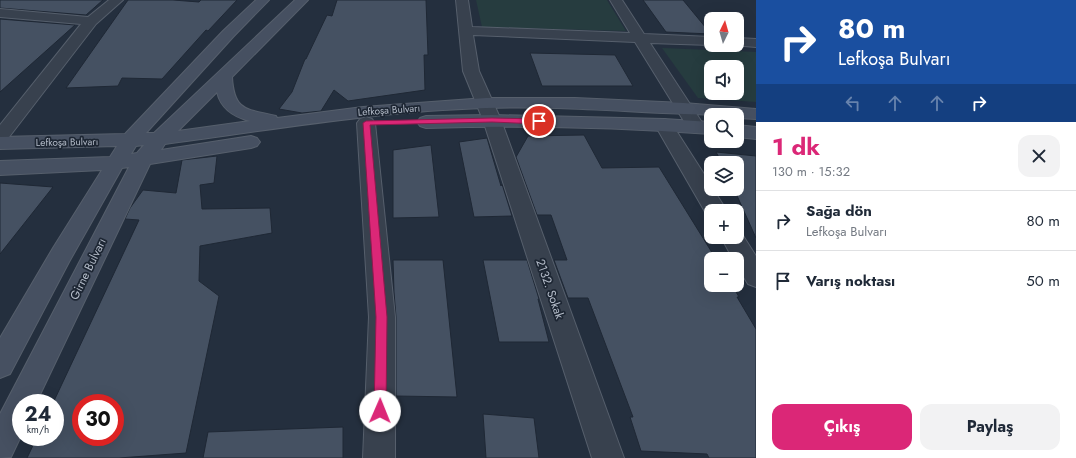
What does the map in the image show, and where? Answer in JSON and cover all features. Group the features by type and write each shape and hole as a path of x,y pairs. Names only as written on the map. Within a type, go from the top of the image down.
{"main road":[{"path":"4,349 129,141 223,40 263,0"},
{"name":"Girne Bulvarı","path":"26,394 143,159 159,139 302,0"},
{"path":"224,77 226,99 233,108 249,117 283,123"},
{"name":"Lefkoşa Bulvarı","path":"0,168 115,163 366,123 575,103 684,108 756,114"},
{"name":"Lefkoşa Bulvarı","path":"0,143 129,141 159,139 363,112 489,112 703,127"},
{"path":"744,132 756,133"},
{"name":"Girne Bulvarı","path":"0,446 12,421"}],"street":[{"path":"0,137 91,21 117,0"},
{"name":"2132. Sokak","path":"462,0 471,72 489,112 608,458"},
{"path":"616,0 684,108 703,127"},
{"path":"0,13 91,21"},
{"path":"466,31 704,42"},
{"path":"744,42 756,43"},
{"path":"366,123 382,317 380,458"},
{"path":"664,125 712,204"},
{"path":"736,244 756,277"}],"green space":[{"path":"476,0 607,0 626,31 482,27"},
{"path":"662,48 704,50 704,52 756,52 756,102 727,100 744,100 744,60 704,60 704,98 698,98"}],"building":[{"path":"0,0 103,0 86,15 0,8"},
{"path":"128,0 173,0 199,2 201,0 237,0 208,31 206,30 162,79 122,78 118,86 66,88"},
{"path":"337,0 426,0 428,55 424,55 425,90 348,101 334,90 321,111 302,113 279,109 292,92 305,59 327,15 332,16"},
{"path":"643,0 683,0 704,26 704,34 666,32"},
{"path":"0,19 75,25 0,92"},
{"path":"530,53 615,55 633,86 542,86"},
{"path":"584,135 602,168 659,167 704,240 704,244 707,244 712,252 704,252 704,292 736,292 739,297 737,297 756,329 756,458 709,458 707,454 641,451 630,417 633,417 588,298 568,298 554,260 567,260 551,215 537,215 516,157 528,136"},
{"path":"487,138 501,186 502,184 512,216 474,217 459,142"},
{"path":"431,145 439,217 393,218 393,150"},
{"path":"716,152 756,156 756,238 744,211 744,204 741,204 737,196 744,196 744,156 718,156"},
{"path":"217,156 214,183 200,185 202,209 270,208 272,233 200,246 199,281 219,296 186,453 119,458 27,458 33,446 64,446 64,394 57,394 139,220 125,219 130,208 143,190 176,193 182,160"},
{"path":"0,183 53,187 0,254"},
{"path":"393,260 443,260 457,397 396,396 396,317"},
{"path":"483,260 527,260 539,299 549,342 499,342"},
{"path":"483,414 534,418 539,458 486,458"},
{"path":"343,427 343,458 203,458 208,432"}],"route":[{"path":"380,411 382,317 366,123 492,120 539,121"}]}
